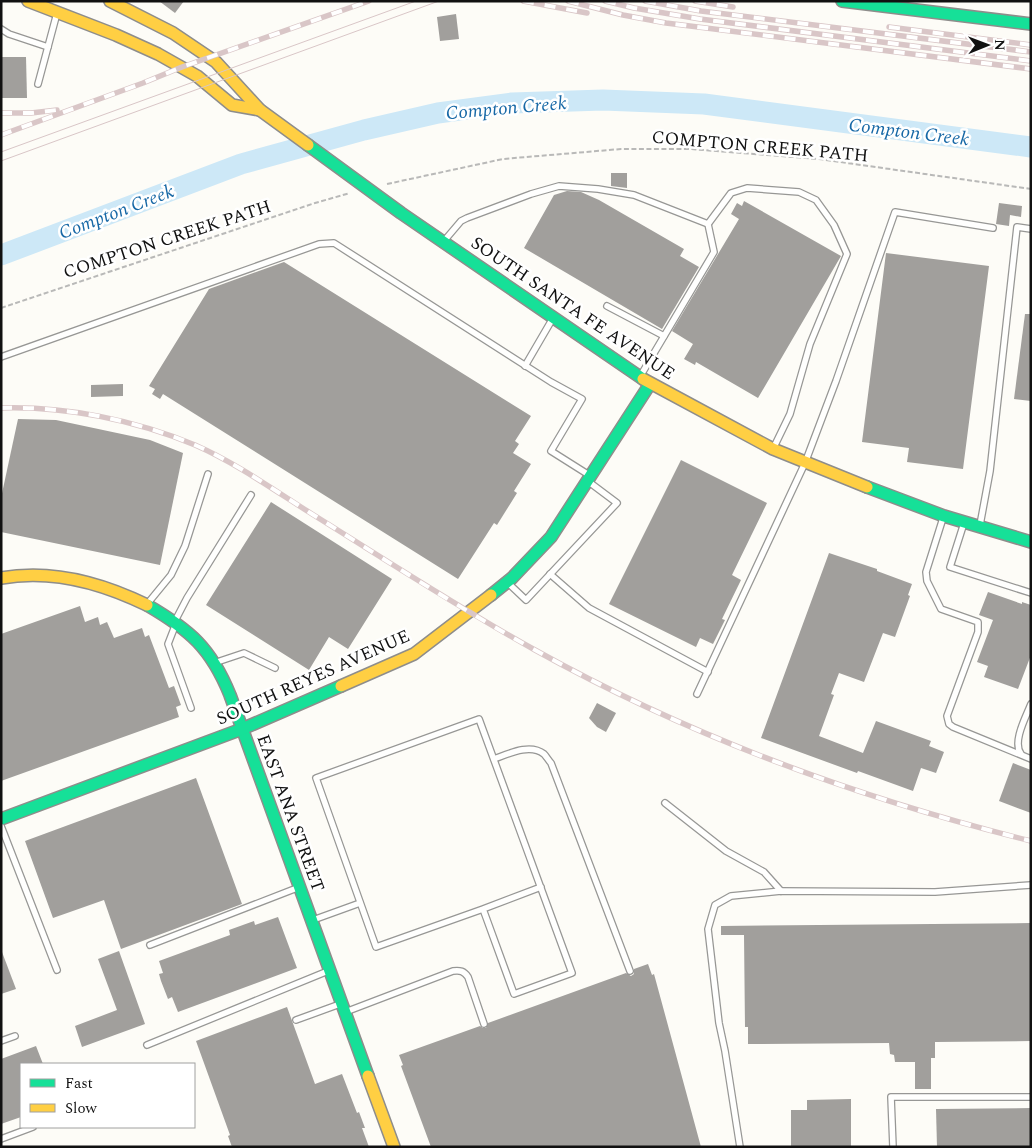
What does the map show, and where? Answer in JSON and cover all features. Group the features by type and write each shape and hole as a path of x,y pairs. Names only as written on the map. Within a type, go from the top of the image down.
{"street":[{"name":"SOUTH SANTA FE AVENUE","path":"28,1 58,13 121,22 173,33 216,62 260,110 444,242 650,384 805,463 964,523 1031,542"},
{"name":"SOUTH SANTA FE AVENUE","path":"110,1 121,22 158,54 197,76 232,105 260,110"},
{"path":"842,1 1031,24"},
{"name":"SOUTH REYES AVENUE","path":"1,818 242,729 414,654 507,582 551,537 650,384"},
{"name":"EAST ANA STREET","path":"1,578 27,575 69,578 121,593 147,605 198,640 215,663 230,694 394,1147"}],"lane":[{"path":"38,84 58,13"},
{"path":"1,29 9,34 48,47"},
{"path":"444,242 461,221 467,218 530,194 559,186 598,189 634,196 708,224"},
{"path":"640,377 714,252 708,224 731,193 747,188 799,192 816,200 834,225 847,254 810,344 790,414 773,448"},
{"path":"697,694 805,463 840,372 895,212 993,228"},
{"path":"979,527 990,472 1017,227 1031,229"},
{"path":"1,357 319,244 334,243 525,366 582,399 551,451 618,503 526,600 507,582"},
{"path":"607,306 664,336"},
{"path":"525,366 553,318"},
{"path":"147,605 171,575 185,546 208,474"},
{"path":"191,708 168,644 187,598 251,495"},
{"path":"944,516 927,568 927,581 941,609 978,622 979,625 947,716 949,724 1031,758"},
{"path":"964,523 950,566 1031,593"},
{"path":"550,574 589,608 708,672"},
{"path":"215,663 244,652 275,668"},
{"path":"1023,755 1019,751 1017,742 1031,704"},
{"path":"483,908 514,994 572,974 541,887 479,719 316,778 376,947 483,908 541,887"},
{"path":"494,759 530,749 543,753 551,763 630,971"},
{"path":"665,803 726,851 764,872 781,891"},
{"path":"1,826 57,970"},
{"path":"740,1147 726,1051 719,1023 708,929 715,905 731,896 781,891 935,892 1031,884"},
{"path":"150,946 299,887"},
{"path":"312,920 360,902"},
{"path":"147,1045 330,970"},
{"path":"296,1020 343,1008 460,970 465,972 468,977 484,1024"},
{"path":"1,1041 15,1036"},
{"path":"893,1147 891,1096 1031,1097"},
{"path":"1,1139 31,1128"}],"path":[{"name":"COMPTON CREEK PATH","path":"399,181 503,159 621,149 690,149 819,159 1031,189"},
{"name":"COMPTON CREEK PATH","path":"1,308 342,195"}],"building":[{"path":"159,1 184,1 175,13"},
{"path":"456,14 459,39 440,41 437,17"},
{"path":"1,57 26,57 27,98 1,98"},
{"path":"611,173 627,173 627,188 611,186"},
{"path":"567,191 581,192 599,200 684,249 680,256 699,267 662,329 524,248 554,195"},
{"path":"744,201 841,256 758,398 696,362 695,365 684,359 693,344 672,331 739,219 731,214 737,203 742,206"},
{"path":"999,203 1022,206 1021,217 1010,215 1009,226 996,224"},
{"path":"886,253 989,266 963,469 907,462 909,448 862,442"},
{"path":"284,262 531,416 515,441 519,444 513,453 531,464 514,491 517,493 497,525 494,523 458,579 163,394 160,399 152,394 155,389 149,386 209,289"},
{"path":"1025,314 1031,314 1031,401 1014,399"},
{"path":"123,384 123,396 91,397 91,385"},
{"path":"18,419 56,420 150,440 183,453 160,565 1,532 1,498"},
{"path":"681,460 767,503 732,575 741,580 722,619 725,620 713,644 700,638 696,647 609,604"},
{"path":"271,502 392,579 348,649 329,637 309,670 206,605"},
{"path":"829,553 877,569 877,571 912,584 908,595 910,596 895,637 883,633 864,682 839,673 831,694 834,695 819,736 863,753 876,721 931,741 929,746 944,752 936,773 921,768 913,791 761,738"},
{"path":"988,592 1022,604 1022,602 1031,605 1031,655 1018,689 984,677 988,666 977,662 993,620 979,615"},
{"path":"80,606 85,622 98,617 100,625 107,622 114,638 142,628 145,637 149,635 169,688 174,686 181,705 176,707 179,717 1,781 1,634"},
{"path":"597,703 616,713 606,732 597,727 589,718"},
{"path":"1013,763 1031,770 1031,813 999,801"},
{"path":"196,778 242,904 121,949 104,900 53,918 25,841"},
{"path":"278,917 297,968 178,1012 172,997 168,999 161,981 159,974 163,973 159,961 230,935 229,930 254,921 255,925"},
{"path":"1031,923 1031,1041 935,1042 935,1058 931,1058 931,1089 915,1089 915,1062 895,1062 894,1055 890,1054 889,1043 748,1044 748,1027 745,1027 744,935 721,935 721,926"},
{"path":"119,951 145,1024 82,1047 75,1026 117,1010 98,959"},
{"path":"1,953 16,989 1,994"},
{"path":"648,964 652,975 654,974 701,1147 431,1147 401,1066 403,1065 399,1055 480,1026 486,1028 488,1023 626,973 631,976 634,974 634,969"},
{"path":"287,1007 315,1084 342,1074 365,1128 362,1128 369,1147 232,1147 228,1136 230,1135 196,1041"},
{"path":"36,1046 43,1063 20,1063 20,1117 1,1124 1,1059"},
{"path":"851,1099 851,1147 791,1147 791,1110 807,1110 807,1100"},
{"path":"1031,1108 1031,1147 937,1147 936,1109"}],"waterway":[{"name":"Compton Creek","path":"1,255 241,164 364,130 438,113 512,103 603,100 704,104 1031,147"}],"tram line":[{"path":"1,152 416,1"},
{"path":"1,161 439,1"}],"railway":[{"path":"1,135 182,67 369,1"},
{"path":"523,1 587,13"},
{"path":"568,1 623,15 666,23 1031,69"},
{"path":"605,1 700,19 1031,61"},
{"path":"645,1 701,11 1031,52"},
{"path":"695,1 733,7"},
{"path":"889,27 1031,45"},
{"path":"1,113 31,113 57,110"},
{"path":"1,408 50,409 100,416 149,428 195,445 255,477 478,618 535,650 654,711 777,762 839,785 966,824 1031,841"}],"traffic: fast":[{"path":"842,1 1031,24"},
{"path":"308,145 401,213 643,379"},
{"path":"491,595 512,578 551,537 650,384"},
{"path":"867,487 944,516 1031,542"},
{"path":"147,605 175,623 198,642 207,652 223,679 368,1076"},
{"path":"1,819 242,729 341,686"}],"traffic: slow":[{"path":"28,1 116,35 158,54 197,76 232,105 260,110"},
{"path":"110,1 173,33 216,62 260,110 308,145"},
{"path":"643,379 773,449 867,487"},
{"path":"1,578 38,575 75,580 112,590 147,605"},
{"path":"341,686 414,654 491,595"},
{"path":"368,1076 394,1147"}]}
